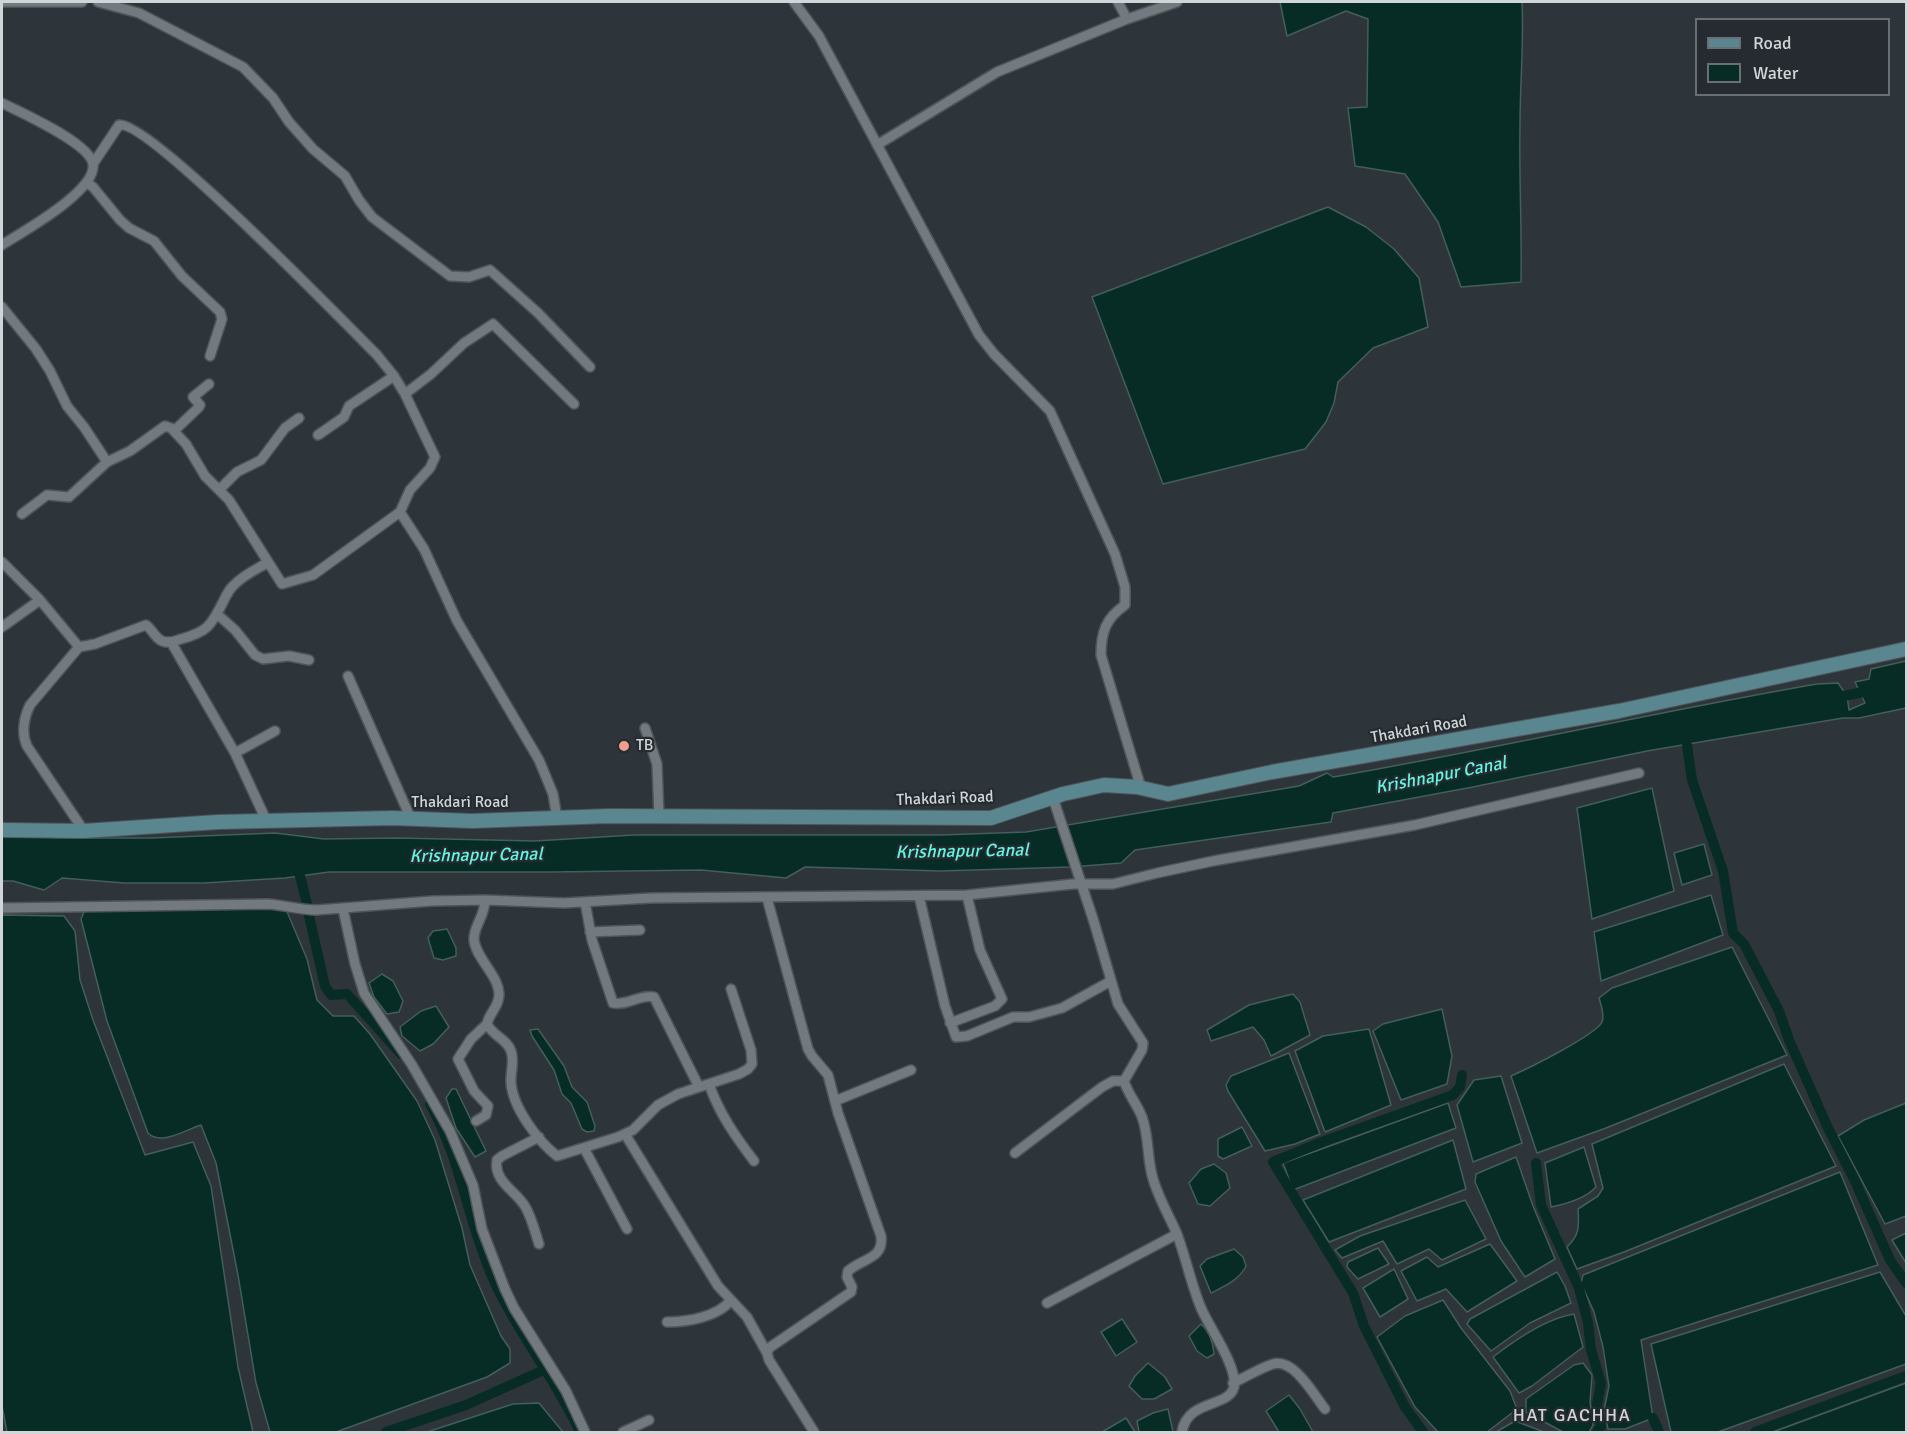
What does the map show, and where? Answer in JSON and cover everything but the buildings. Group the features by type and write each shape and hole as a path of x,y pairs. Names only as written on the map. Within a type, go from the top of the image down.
{"street":[{"path":"2,2 82,2"},
{"path":"98,2 139,14 243,67 273,98 289,122 313,149 345,176 372,217 450,276 469,277 490,270 538,313 590,367"},
{"path":"794,2 819,36 979,335 994,354 1050,411 1115,554 1125,587 1125,605 1107,621 1101,637 1101,655 1141,788"},
{"path":"1118,2 1127,19"},
{"path":"877,145 997,72 1127,19 1177,2"},
{"path":"2,103 60,132 90,156 93,164"},
{"path":"2,245 66,202 87,183 93,164 119,125 124,124 146,138 204,186 377,355 405,394 435,457 430,468 410,490 400,512 313,575 282,584 236,510 206,476 186,444 168,426 130,451 107,462 69,497 46,495 22,514"},
{"path":"87,183 129,228 153,241 182,276 220,312 222,319 210,356"},
{"path":"2,307 36,349 67,406 107,462"},
{"path":"405,394 431,374 464,343 493,324 574,404"},
{"path":"318,435 344,417 349,406 394,376"},
{"path":"174,431 199,408 200,405 193,397 209,384"},
{"path":"219,490 237,472 261,460 285,428 299,418"},
{"path":"400,512 424,549 457,621 539,760 553,794 557,818"},
{"path":"2,562 40,600 79,647"},
{"path":"84,831 27,746 23,734 26,712 30,705 79,647 95,644 146,625 160,639 171,642 206,630 234,584 267,563"},
{"path":"2,627 40,600"},
{"path":"217,614 235,630 255,655 263,658 289,656 309,660"},
{"path":"171,642 235,753 267,822"},
{"name":"Thakdari Road","path":"2,830 84,831 218,822 411,819 472,821 658,816 991,818 1063,794 1104,785 1141,788 1168,794 1272,772 1619,711 1906,649"},
{"path":"348,676 411,819"},
{"path":"645,728 657,764 658,816"},
{"path":"235,753 275,731"},
{"path":"2,908 267,904 285,905 300,910 485,900 526,903 651,898 967,895 1080,884 1113,884 1213,861 1415,825 1639,773"},
{"path":"1053,798 1121,1010 1143,1043 1142,1050 1124,1081 1146,1130 1153,1179 1177,1234 1201,1307 1233,1375 1234,1388 1228,1396 1190,1414 1182,1432"},
{"path":"950,1023 995,1006 1002,999 980,950 967,895"},
{"path":"919,896 950,1023 956,1037 967,1036 1013,1017 1029,1017 1062,1008 1111,981"},
{"path":"767,898 808,1049 828,1075 880,1236 881,1250 848,1270 847,1277 852,1287 851,1292 773,1345 767,1353"},
{"path":"476,1121 487,1113 488,1106 474,1091 458,1059 471,1039 487,1024 496,1008 499,994 474,939 476,927 484,913 485,900"},
{"path":"585,902 590,932 614,1003 620,1004 644,997 654,997 699,1087"},
{"path":"343,909 364,993 412,1065 450,1131 473,1185 482,1229 505,1289 514,1308 566,1391 585,1432"},
{"path":"590,932 640,930"},
{"path":"487,1024 493,1034 506,1043 511,1050 513,1058 510,1080 512,1093 524,1116 557,1156 625,1134 633,1130 658,1105 678,1094 748,1069 752,1064 751,1050 731,989"},
{"path":"835,1101 911,1070"},
{"path":"1015,1153 1102,1087 1113,1081 1124,1081"},
{"path":"709,1084 725,1120 754,1161"},
{"path":"625,1134 718,1286 747,1317 769,1360 814,1432"},
{"path":"539,1137 502,1156 497,1160 496,1167 504,1184 527,1209 539,1244"},
{"path":"584,1148 627,1229"},
{"path":"1047,1303 1177,1234"},
{"path":"667,1322 695,1320 719,1311 731,1300"},
{"path":"1233,1383 1274,1364 1285,1364 1295,1370 1325,1409"},
{"path":"623,1432 649,1420"}],"water":[{"path":"1280,2 1522,2 1521,282 1461,287 1438,222 1405,174 1355,166 1348,108 1367,107 1368,19 1346,11 1287,36"},
{"path":"1328,207 1366,227 1394,249 1419,278 1428,327 1373,348 1338,382 1334,403 1326,422 1305,449 1163,484 1092,297"},
{"path":"1906,661 1906,708 1859,718 1843,718 1647,751 1333,813 1331,822 1135,850 1121,863 940,871 805,867 786,878 701,870 329,872 285,878 204,883 124,883 62,878 44,890 13,881 2,881 2,834 60,838 152,838 275,833 324,839 535,841 634,835 941,835 1026,832 1299,786 1327,773 1333,777 1394,766 1817,684 1838,683 1847,696 1849,710 1865,703 1855,682 1869,679 1871,669"},
{"path":"1652,788 1674,891 1592,919 1577,808"},
{"path":"1704,844 1712,875 1682,885 1674,853"},
{"path":"1711,895 1723,935 1601,981 1594,932"},
{"path":"285,907 307,959 317,1000 333,1016 354,1016 370,1034 417,1101 435,1140 462,1228 470,1265 501,1336 510,1349 510,1363 487,1377 336,1432 270,1432 256,1383 216,1163 201,1125 166,1138 153,1137 148,1133 107,1021 81,919 85,910"},
{"path":"2,915 64,916 75,931 80,980 93,1020 145,1155 193,1142 211,1186 238,1367 253,1432 7,1432 2,1406"},
{"path":"447,929 456,948 456,956 443,960 434,958 428,938 433,931"},
{"path":"1732,947 1787,1055 1606,1128 1537,1153 1511,1076 1560,1051 1597,1028 1603,1016 1599,998 1612,988"},
{"path":"382,974 393,981 403,1001 399,1012 387,1014 374,997 369,983"},
{"path":"1293,994 1300,1002 1310,1035 1271,1056 1264,1040 1253,1027 1211,1041 1207,1030 1249,1005"},
{"path":"436,1006 449,1027 433,1044 420,1051 402,1036 400,1027 421,1011"},
{"path":"1442,1009 1452,1056 1447,1084 1401,1100 1373,1031 1383,1024"},
{"path":"538,1029 564,1066 572,1087 587,1102 595,1126 594,1131 587,1132 582,1129 571,1103 562,1094 554,1070 530,1030"},
{"path":"1369,1029 1391,1105 1325,1132 1295,1051 1323,1036"},
{"path":"1289,1053 1320,1134 1295,1144 1265,1151 1226,1085 1231,1076"},
{"path":"1784,1064 1836,1166 1577,1269 1567,1247 1578,1230 1578,1209 1598,1196 1603,1188 1592,1144"},
{"path":"1501,1076 1522,1143 1473,1162 1457,1105 1474,1080"},
{"path":"452,1089 456,1089 486,1151 475,1157 456,1128 446,1098"},
{"path":"1448,1103 1456,1128 1293,1190 1283,1163"},
{"path":"1906,1103 1906,1216 1885,1224 1838,1136 1864,1120"},
{"path":"1242,1127 1252,1146 1223,1159 1218,1156 1218,1139"},
{"path":"1453,1140 1466,1189 1329,1242 1303,1200"},
{"path":"1584,1147 1596,1187 1581,1198 1551,1207 1545,1163"},
{"path":"1516,1157 1555,1259 1525,1277 1501,1241 1475,1182 1476,1174"},
{"path":"1214,1164 1226,1173 1230,1188 1210,1206 1198,1204 1189,1183 1201,1169"},
{"path":"1840,1172 1878,1265 1641,1340 1653,1418 1625,1429 1608,1429 1604,1410 1609,1386 1603,1347 1594,1312 1581,1283 1583,1275"},
{"path":"1465,1200 1486,1239 1442,1260 1429,1249 1397,1264 1383,1241 1342,1258 1335,1250 1360,1236"},
{"path":"1906,1233 1906,1263 1892,1240"},
{"path":"1490,1244 1517,1281 1467,1312 1446,1289 1417,1301 1401,1271 1427,1257 1438,1267"},
{"path":"1378,1248 1389,1264 1358,1279 1347,1267 1348,1262"},
{"path":"1234,1249 1243,1257 1246,1266 1236,1279 1211,1293 1200,1266 1207,1259"},
{"path":"1394,1269 1408,1299 1380,1317 1363,1288"},
{"path":"1557,1272 1571,1303 1530,1323 1491,1351 1467,1324 1470,1319"},
{"path":"1880,1272 1906,1316 1906,1364 1718,1432 1671,1432 1651,1344"},
{"path":"1443,1300 1461,1328 1510,1391 1517,1409 1487,1432 1438,1432 1415,1407 1377,1337 1405,1316"},
{"path":"1574,1314 1583,1347 1532,1386 1519,1393 1493,1357 1542,1325"},
{"path":"1122,1319 1137,1342 1116,1356 1101,1332"},
{"path":"1201,1324 1209,1334 1213,1346 1214,1354 1207,1358 1197,1351 1189,1336"},
{"path":"1148,1363 1165,1377 1172,1389 1154,1399 1142,1399 1129,1386"},
{"path":"1583,1363 1592,1375 1590,1402 1593,1425 1589,1432 1563,1432 1526,1412 1526,1399 1574,1365"},
{"path":"1906,1383 1906,1432 1773,1432"},
{"path":"1289,1395 1313,1432 1279,1432 1266,1411"},
{"path":"539,1403 563,1432 427,1432 513,1404"},
{"path":"1168,1409 1173,1432 1139,1432 1137,1421"},
{"path":"1126,1418 1135,1432 1102,1432"},
{"path":"1515,1421 1544,1432 1496,1432"}],"waterway":[{"name":"Krishnapur Canal","path":"1833,698 1874,690"},
{"path":"1687,745 1692,780 1723,871 1733,933 1744,944 1779,1011 1789,1040 1828,1128 1854,1179 1890,1260 1906,1283"},
{"path":"300,876 308,908"},
{"path":"309,916 325,986 331,995 347,994 401,1054"},
{"path":"1423,1432 1405,1407 1364,1326 1353,1293 1273,1162 1453,1095 1460,1087 1462,1075"},
{"path":"430,1104 441,1125 457,1169 477,1237 494,1281 514,1320 560,1394 580,1432"},
{"path":"1536,1163 1541,1205 1579,1288 1588,1323 1591,1350 1601,1383 1597,1405 1601,1426 1597,1432"},
{"path":"386,1432 466,1405 546,1369"},
{"path":"1755,1432 1906,1376"},
{"path":"1653,1418 1659,1432"}],"place":[{"name":"TB","path":"624,746"}],"district":[{"name":"HAT GACHHA","path":"1572,1416"}]}
